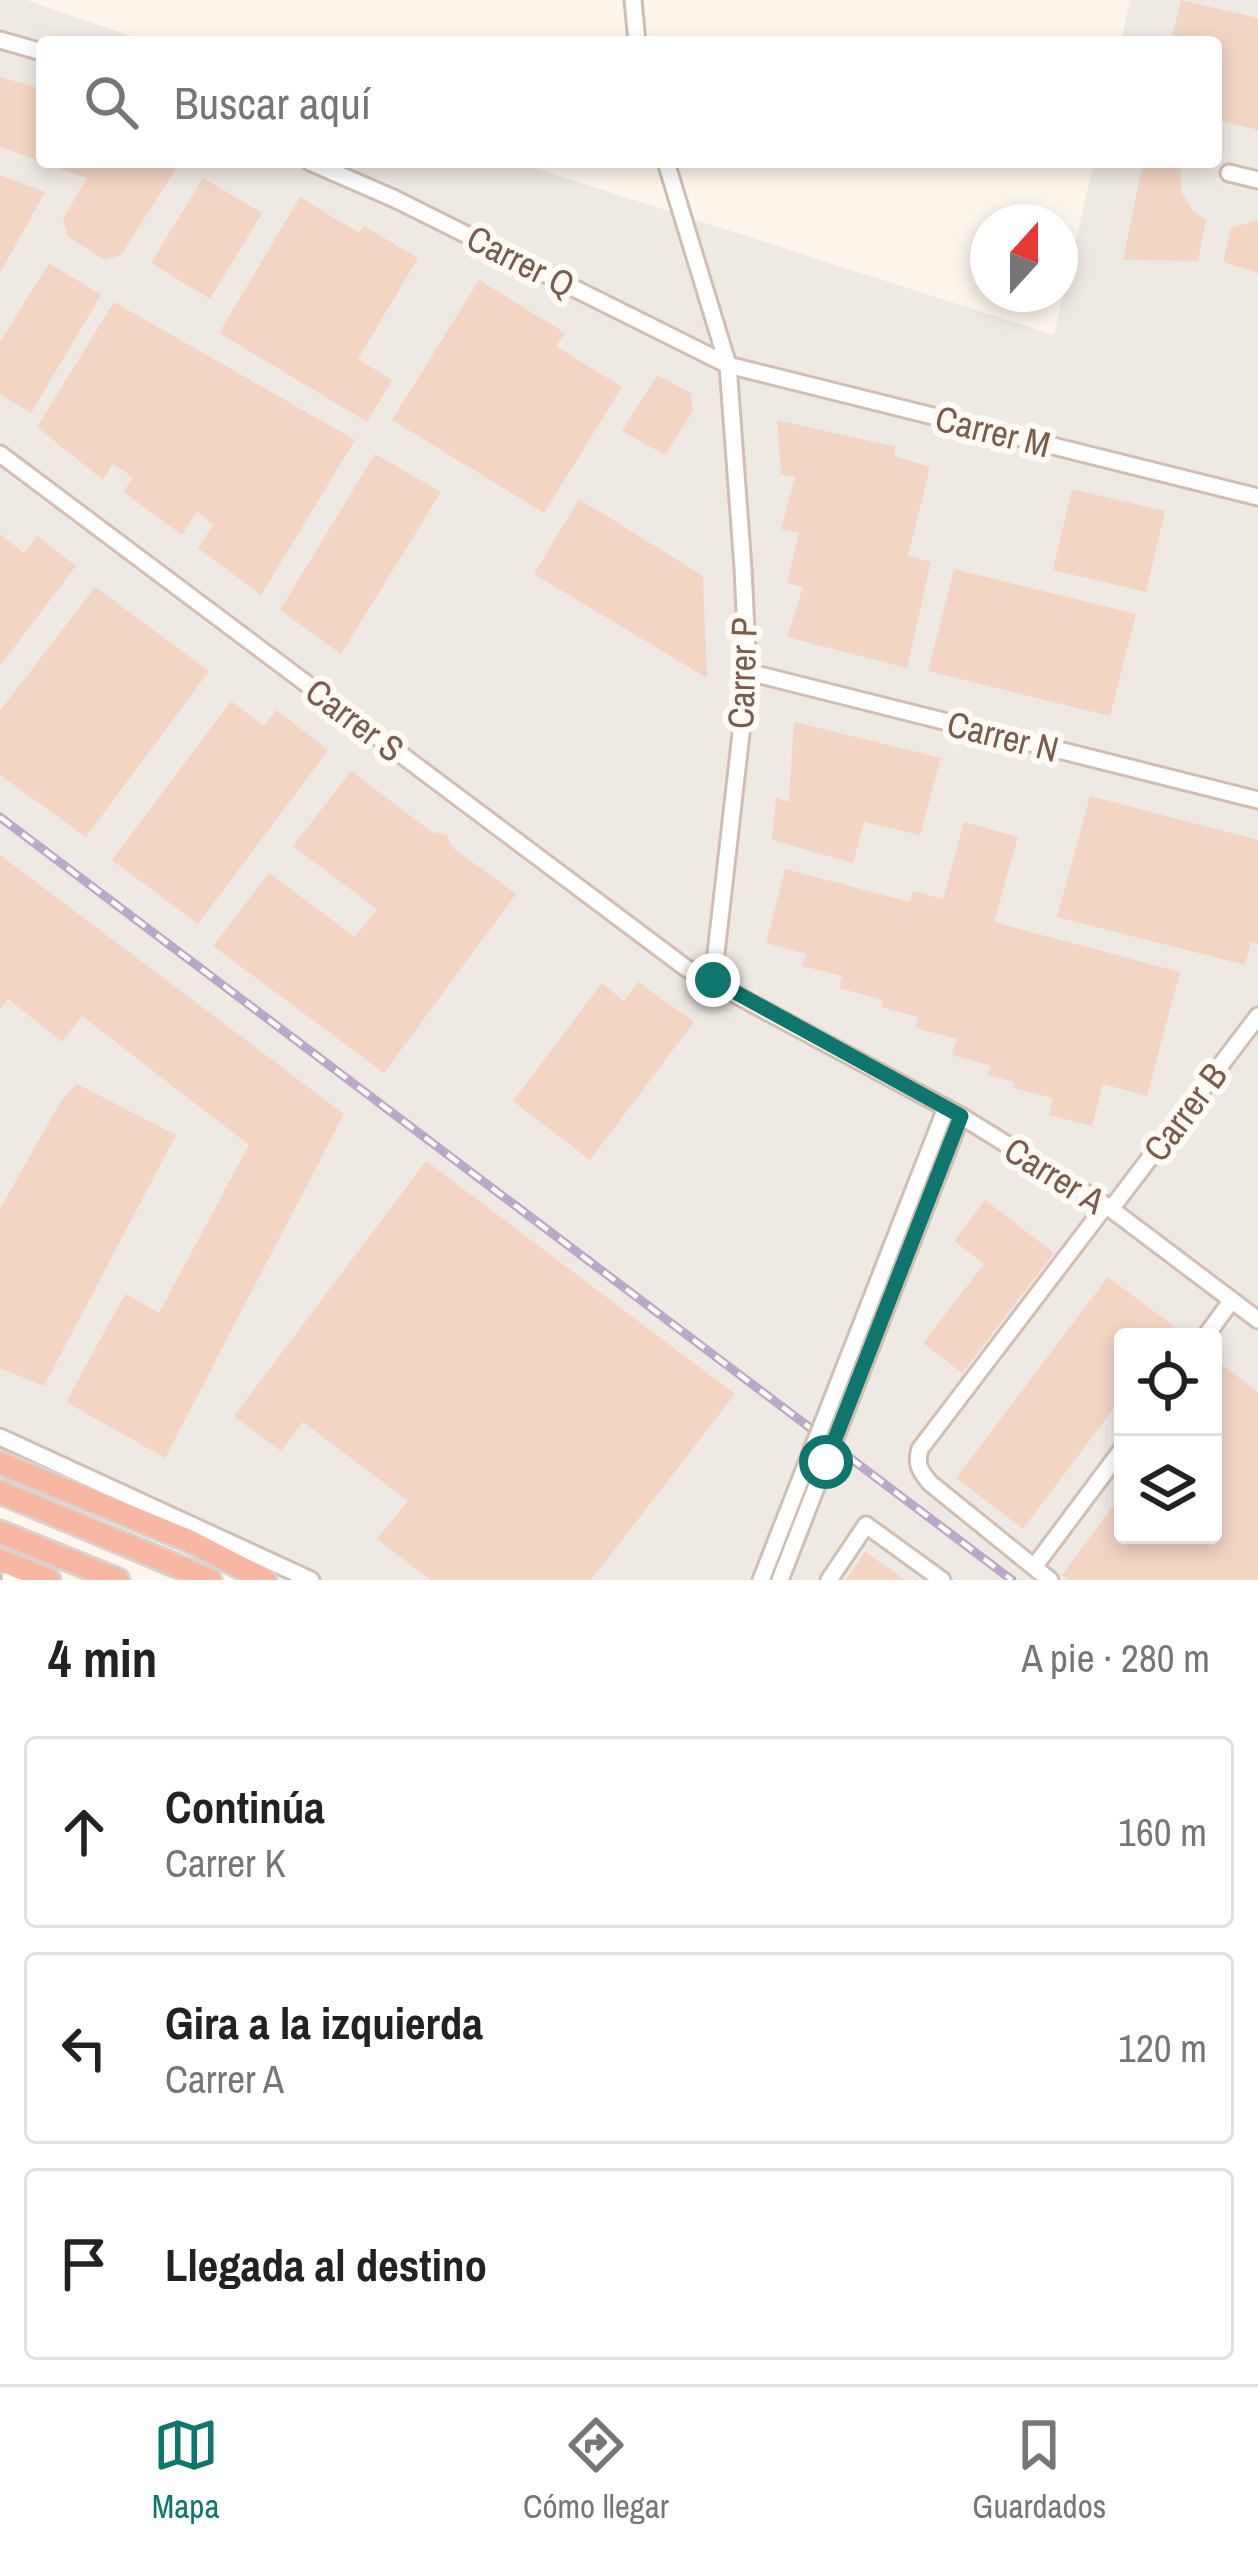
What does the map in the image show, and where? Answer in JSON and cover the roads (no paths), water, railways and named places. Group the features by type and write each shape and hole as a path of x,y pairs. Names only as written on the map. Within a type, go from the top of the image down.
{"highway":[{"path":"0,1463 190,1541 265,1580"},
{"path":"0,1492 210,1580"},
{"path":"0,1532 118,1580"},
{"path":"9,1574 50,1580"}],"street":[{"path":"633,0 636,36"},
{"path":"0,40 36,50"},
{"name":"Carrer Q","path":"324,168 728,365"},
{"name":"Carrer P","path":"668,168 728,365 748,672 713,980"},
{"path":"1229,173 1258,180"},
{"name":"Carrer M","path":"728,365 1258,497"},
{"name":"Carrer S","path":"0,454 686,968 713,980"},
{"name":"Carrer N","path":"748,672 1258,800"},
{"name":"Carrer A","path":"713,980 954,1112 1108,1207 1258,1320"},
{"name":"Carrer B","path":"1034,1567 930,1484 917,1458 1258,1016"},
{"path":"761,1580 818,1458 954,1112"},
{"path":"1212,1328 1232,1300"},
{"path":"0,1437 310,1580"},
{"path":"780,1580 818,1458"},
{"path":"1050,1580 1034,1567 1114,1460"},
{"path":"829,1580 866,1525 942,1580"},
{"path":"190,1541 284,1580"}],"railway":[{"path":"0,817 1012,1580"}]}
